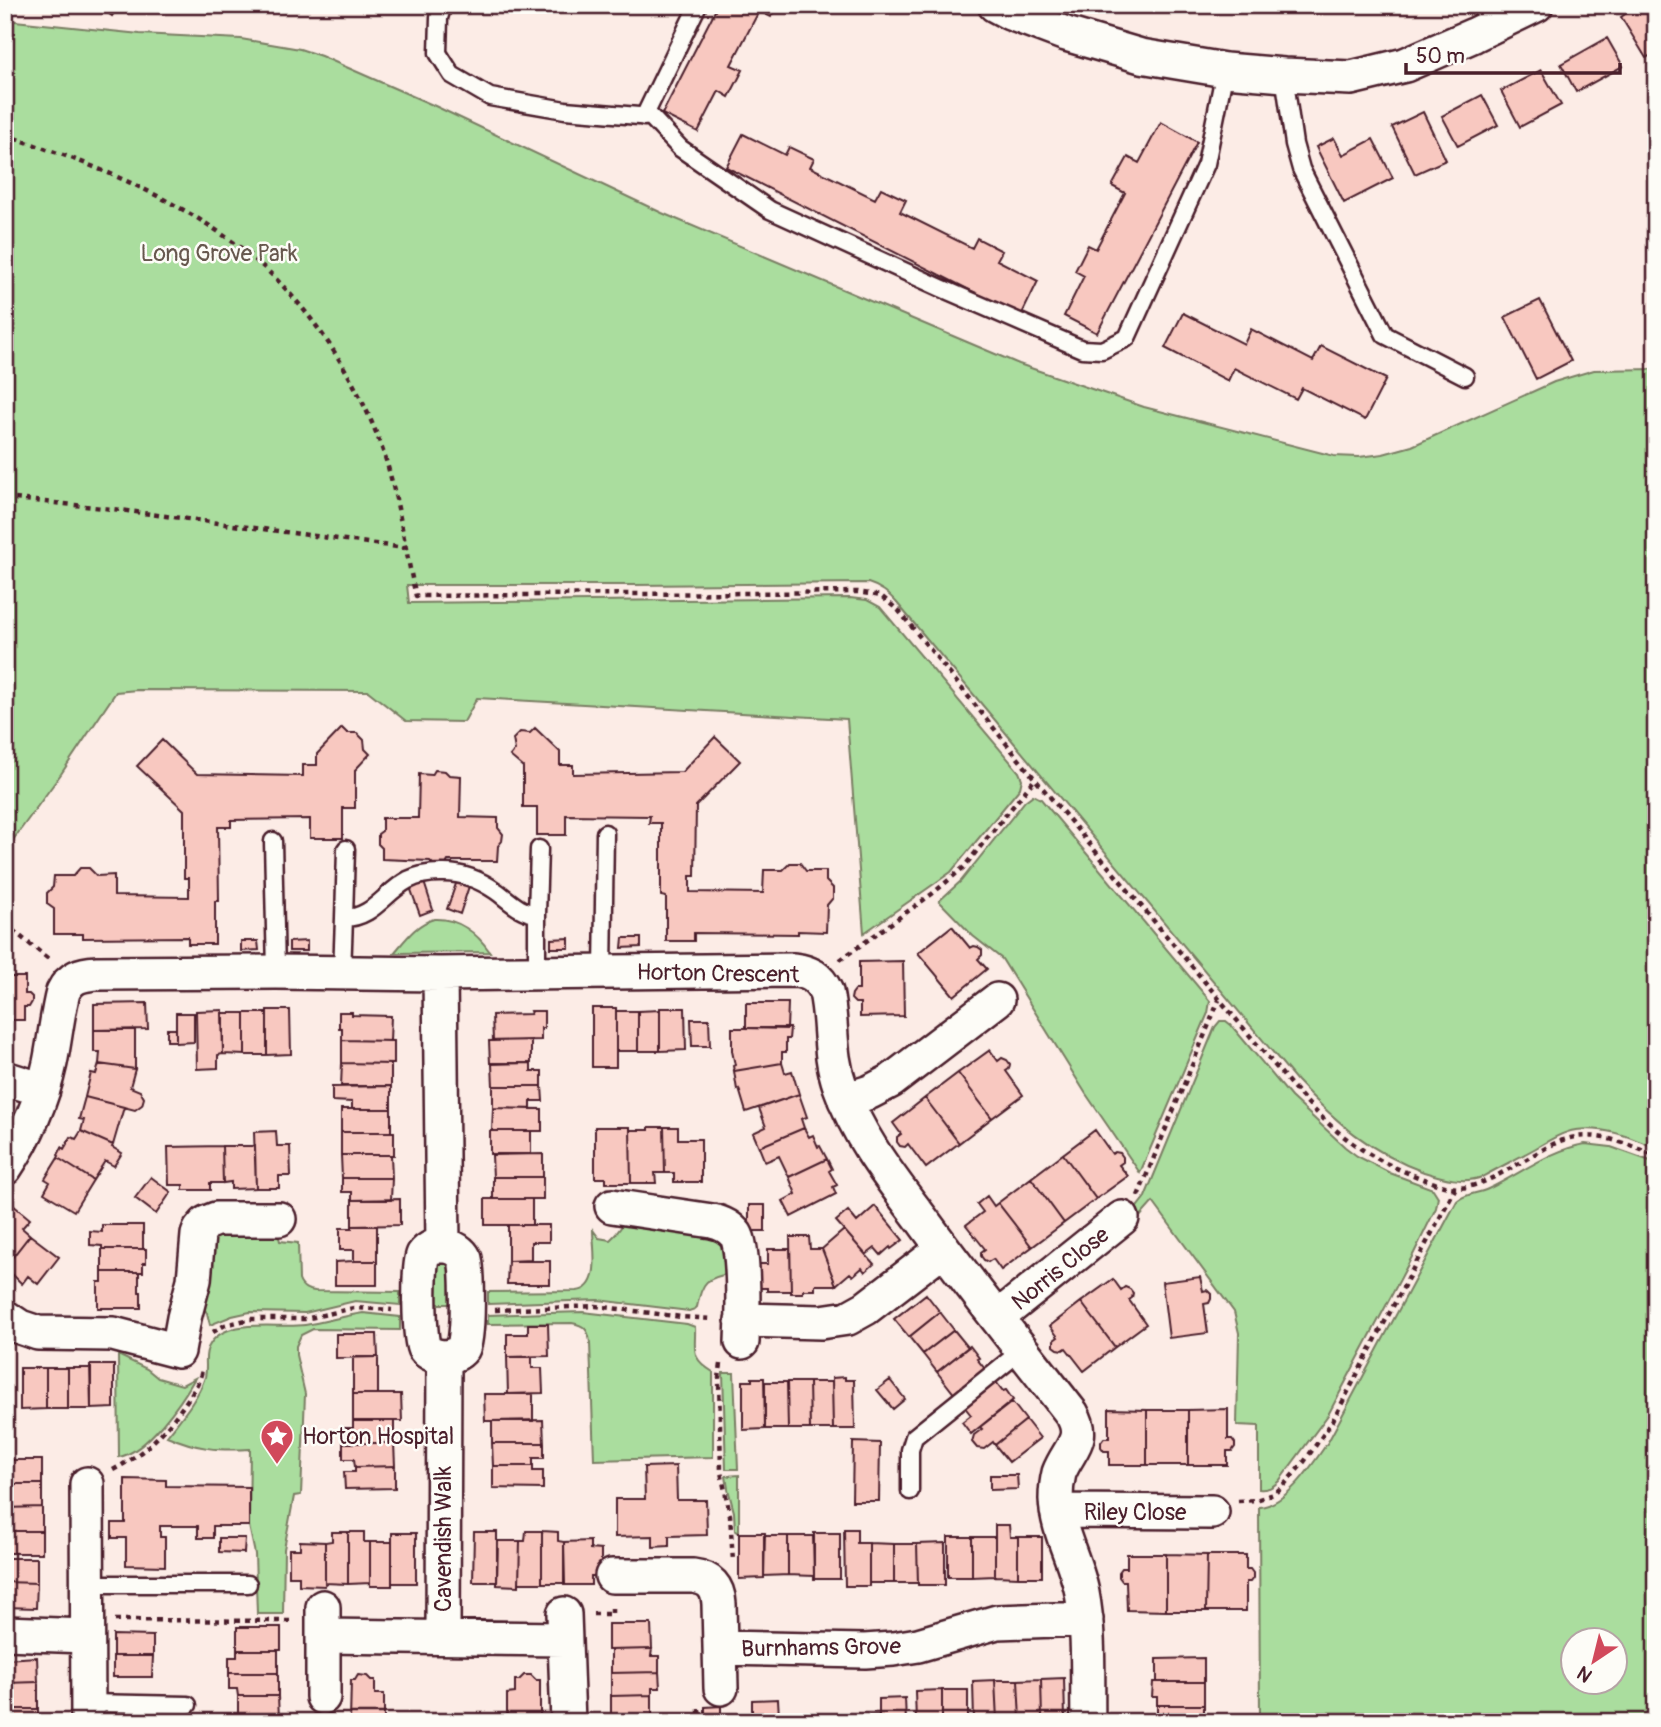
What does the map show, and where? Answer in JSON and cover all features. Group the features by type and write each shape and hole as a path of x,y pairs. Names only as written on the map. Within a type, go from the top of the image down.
{"street":[{"path":"995,5 1066,34 1141,55 1225,70 1351,78 1405,65 1536,5"},
{"name":"Horton Crescent","path":"73,979 97,973 440,974 794,970 816,977 826,992 833,1059 839,1083 860,1132 943,1249 1072,1414 1078,1426 1076,1442 1058,1479 1056,1498 1079,1578 1086,1619 1088,1722"},
{"path":"440,974 443,1246"},
{"path":"5,1168 30,1122 43,1090 63,992 73,979"},
{"path":"845,1100 870,1092 891,1081 997,1000"},
{"path":"5,1078 43,1090"},
{"path":"612,1206 720,1223 734,1232 741,1248 742,1331 848,1318 866,1308 943,1249"},
{"path":"5,1317 31,1331 130,1337 177,1361 194,1280 198,1235 203,1226 211,1220 222,1218 279,1219"},
{"name":"Norris Close","path":"998,1318 1122,1218"},
{"path":"443,1246 461,1251 465,1259 467,1312 464,1346 456,1355 443,1357 432,1355 423,1347 420,1312 422,1258 429,1249 443,1246"},
{"name":"Cavendish Walk","path":"443,1357 443,1637"},
{"path":"87,1484 88,1713"},
{"name":"Riley Close","path":"1058,1511 1212,1512"},
{"path":"612,1576 693,1576 708,1580 714,1586 718,1595 721,1688"},
{"name":"Burnhams Grove","path":"721,1648 865,1651 893,1649 910,1647 997,1622 1086,1619"},
{"path":"323,1621 323,1697"},
{"name":"Cavendish Walk","path":"323,1621 443,1637 564,1626 568,1722"},
{"path":"5,1633 86,1628"}],"lane":[{"path":"443,5 439,19 439,53 453,75 490,97 565,110 651,117 680,148 770,210 1082,349 1102,350 1127,338 1206,164 1225,70"},
{"path":"644,117 698,5"},
{"path":"1284,75 1294,144 1301,169 1385,335 1465,376"},
{"path":"603,972 605,833"},
{"path":"273,842 276,972"},
{"path":"342,973 346,849"},
{"path":"537,973 539,849"},
{"path":"344,918 367,913 409,880 442,872 473,878 522,910 537,914"},
{"path":"911,1491 910,1450 914,1437 1022,1349"},
{"path":"87,1584 248,1584"},
{"path":"88,1713 188,1705"}],"path":[{"path":"5,135 105,172 176,206 227,237 280,283 324,335 339,357 362,402 392,480 416,596 844,592 881,596 899,611 1035,779 1307,1103 1361,1150 1388,1165 1455,1189 1483,1183 1546,1148 1572,1138 1606,1138 1656,1156"},
{"path":"5,498 113,509 405,548"},
{"path":"816,977 932,894 963,868 1035,779"},
{"path":"5,924 73,979"},
{"path":"1122,1218 1139,1194 1219,1000"},
{"path":"1212,1512 1212,1504 1216,1501 1256,1500 1274,1494 1304,1462 1340,1407 1455,1189"},
{"path":"733,1562 730,1515 721,1472 719,1378 721,1365 737,1349 742,1331"},
{"path":"86,1628 323,1621"}],"green space":[{"name":"Long Grove Park","path":"5,20 140,34 241,39 300,49 435,106 662,213 1019,364 1144,407 1334,456 1383,454 1412,446 1554,382 1594,370 1656,369 1656,1148 1607,1131 1576,1130 1555,1137 1482,1177 1460,1180 1424,1172 1405,1164 1355,1134 1297,1081 897,603 877,586 868,583 407,585 409,603 850,598 867,600 880,607 1019,772 1022,779 1020,788 951,872 864,933 847,719 477,698 464,722 406,721 368,691 116,692 5,851"},
{"path":"1033,795 1041,799 1210,1001 1208,1013 1140,1173 1086,1094 1002,959 973,936 939,901 961,881 1025,801"},
{"path":"434,919 451,921 466,928 490,952 394,953 417,928"},
{"path":"1220,1021 1231,1025 1291,1097 1345,1147 1390,1173 1433,1189 1438,1197 1436,1208 1414,1253 1328,1415 1279,1481 1265,1489 1259,1489 1259,1426 1237,1425 1239,1333 1234,1312 1153,1202 1131,1227 1126,1221 1145,1197 1215,1027"},
{"path":"1585,1144 1611,1147 1656,1163 1656,1722 1260,1722 1259,1507 1269,1505 1289,1491 1307,1472 1328,1442 1457,1201 1464,1196 1488,1189 1560,1151"},
{"path":"625,1222 725,1239 732,1273 707,1282 701,1291 697,1307 689,1311 598,1300 488,1304 488,1292 577,1291 585,1288 593,1275 593,1230 599,1238 610,1240"},
{"path":"277,1230 280,1241 298,1243 299,1280 305,1288 315,1291 400,1292 400,1305 355,1301 305,1313 250,1312 210,1325 203,1307 209,1232"},
{"path":"439,1260 449,1261 458,1304 428,1304 428,1276"},
{"path":"583,1312 695,1327 697,1357 713,1372 713,1457 594,1460 590,1343 586,1329 572,1323 488,1324 488,1315"},
{"path":"363,1313 400,1317 400,1330 313,1329 301,1335 296,1346 305,1394 301,1495 294,1496 284,1549 283,1614 257,1614 255,1554 249,1526 250,1449 208,1448 167,1436 198,1393 205,1377 207,1349 217,1337 239,1327 305,1325"},
{"path":"118,1355 147,1369 158,1378 182,1385 195,1378 173,1412 152,1436 130,1453 119,1457"},
{"path":"723,1373 734,1373 738,1469 726,1469"},
{"path":"739,1475 739,1533 735,1530 726,1476"}],"building":[{"path":"97,5 119,5 112,16"},
{"path":"718,5 777,5 771,17 759,11 731,65 743,70 729,97 719,91 698,132 662,114"},
{"path":"1233,5 1257,5 1235,12"},
{"path":"1638,5 1656,5 1656,52 1646,58 1621,17"},
{"path":"1607,38 1623,66 1576,92 1561,64"},
{"path":"1541,70 1561,105 1520,127 1501,91"},
{"path":"1482,95 1498,125 1458,146 1442,116"},
{"path":"1423,112 1446,160 1415,174 1392,127"},
{"path":"1161,122 1197,142 1097,333 1064,316 1084,276 1075,271 1088,245 1096,249 1125,193 1112,186 1128,157 1139,163"},
{"path":"743,134 785,155 789,147 814,159 810,167 875,199 881,188 906,200 900,212 972,248 977,238 1002,251 997,260 1038,281 1021,316 726,167"},
{"path":"1334,138 1343,155 1373,139 1393,178 1344,203 1316,147"},
{"path":"1540,300 1571,361 1536,379 1505,317"},
{"path":"1183,313 1244,344 1251,329 1313,361 1321,346 1386,379 1365,420 1302,388 1296,399 1234,368 1228,381 1165,348"},
{"path":"342,728 347,733 357,733 364,740 365,749 370,754 355,770 355,808 343,808 343,838 310,838 310,819 231,820 231,827 218,827 219,901 215,901 215,944 188,944 188,937 83,938 83,934 54,934 54,909 47,904 47,893 53,887 54,876 73,876 80,868 89,868 97,876 114,875 114,896 189,897 189,878 184,878 184,810 137,766 162,740 197,774 303,776 303,765 317,765 317,754"},
{"path":"535,728 560,752 560,765 573,765 573,774 682,772 715,737 740,761 696,806 695,876 690,876 690,892 763,893 764,870 783,870 790,863 800,863 806,871 826,871 826,881 833,888 833,898 827,905 826,932 694,933 694,941 666,941 666,897 661,896 661,823 649,823 650,816 566,815 566,835 537,835 537,807 523,807 523,767 510,756 515,750 513,739 520,732 530,733"},
{"path":"435,770 461,776 460,817 498,818 498,828 503,834 498,846 497,861 448,861 445,866 435,866 430,861 382,859 378,834 382,831 382,818 418,818 419,774 432,775"},
{"path":"457,881 469,886 460,914 447,909"},
{"path":"424,882 433,910 420,915 410,887"},
{"path":"952,926 970,948 974,946 982,950 978,959 987,969 954,996 918,953"},
{"path":"569,938 569,948 551,948 551,939"},
{"path":"623,938 641,938 641,947 622,948"},
{"path":"241,941 258,941 259,950 241,951"},
{"path":"307,941 307,951 289,951 289,942"},
{"path":"903,961 904,1016 860,1017 860,1003 851,999 855,990 859,990 859,962"},
{"path":"5,965 10,965 10,977 25,977 25,994 32,997 29,1007 24,1007 24,1020 5,1020"},
{"path":"147,1003 148,1029 94,1030 94,1004"},
{"path":"746,1003 788,1003 787,1029 746,1028"},
{"path":"592,1008 616,1008 616,1067 592,1067"},
{"path":"660,1008 685,1008 686,1050 660,1051"},
{"path":"223,1010 223,1054 218,1055 218,1068 197,1069 196,1011"},
{"path":"267,1010 290,1010 291,1054 267,1055"},
{"path":"660,1010 660,1051 638,1051 638,1011"},
{"path":"530,1011 544,1011 541,1040 493,1041 492,1015 531,1014"},
{"path":"616,1011 638,1011 638,1051 616,1051"},
{"path":"339,1012 391,1016 390,1041 342,1040"},
{"path":"176,1013 194,1013 194,1042 176,1043"},
{"path":"222,1013 245,1013 245,1055 223,1054"},
{"path":"245,1013 267,1013 267,1055 245,1055"},
{"path":"691,1019 709,1019 710,1046 692,1046"},
{"path":"732,1028 790,1028 789,1039 786,1039 786,1052 782,1052 782,1063 734,1071"},
{"path":"167,1029 176,1029 176,1041 167,1041"},
{"path":"94,1030 135,1030 135,1069 99,1064 100,1052 94,1052"},
{"path":"342,1040 394,1041 394,1064 342,1063"},
{"path":"531,1040 531,1063 490,1063 489,1041"},
{"path":"990,1050 998,1061 1002,1058 1010,1064 1006,1071 1023,1095 992,1118 958,1073"},
{"path":"342,1063 391,1064 391,1086 341,1086"},
{"path":"531,1063 531,1071 542,1071 542,1086 493,1086 492,1064"},
{"path":"782,1063 785,1073 792,1071 799,1094 746,1112 739,1089 737,1090 734,1071"},
{"path":"99,1064 135,1069 130,1087 140,1091 144,1098 142,1105 135,1110 85,1097 91,1073 96,1074"},
{"path":"958,1073 992,1118 959,1143 925,1098"},
{"path":"391,1086 391,1109 352,1109 352,1102 332,1101 332,1087"},
{"path":"493,1086 542,1086 543,1101 531,1101 531,1109 493,1108"},
{"path":"799,1094 807,1117 801,1119 804,1128 759,1147 753,1133 766,1127 759,1108"},
{"path":"85,1097 124,1107 113,1145 81,1131 84,1120 79,1119"},
{"path":"925,1098 959,1143 926,1168 908,1144 905,1147 897,1142 897,1137 901,1134 893,1123"},
{"path":"493,1108 542,1109 542,1131 492,1131"},
{"path":"341,1109 391,1109 391,1132 341,1132"},
{"path":"595,1127 630,1127 631,1183 606,1183 606,1178 595,1178"},
{"path":"649,1127 664,1127 665,1173 655,1173 656,1183 631,1183 630,1130 649,1130"},
{"path":"664,1127 678,1127 678,1139 701,1139 701,1182 674,1182 674,1173 665,1173"},
{"path":"804,1128 809,1137 813,1135 827,1159 789,1177 779,1156 765,1162 759,1147"},
{"path":"1095,1130 1112,1154 1120,1153 1123,1157 1123,1162 1119,1165 1128,1176 1096,1199 1063,1154"},
{"path":"81,1131 113,1145 112,1147 122,1153 114,1166 105,1161 93,1180 58,1158 62,1147 64,1149 71,1137 76,1139"},
{"path":"276,1131 277,1146 290,1146 291,1176 279,1176 279,1188 256,1188 254,1132"},
{"path":"490,1131 531,1131 531,1154 490,1154"},
{"path":"341,1132 394,1132 394,1155 341,1155"},
{"path":"222,1146 255,1146 256,1188 231,1189 231,1182 223,1183"},
{"path":"222,1146 223,1183 210,1183 210,1190 183,1190 183,1185 169,1185 168,1147"},
{"path":"543,1154 543,1177 493,1177 492,1155"},
{"path":"1063,1154 1096,1199 1064,1223 1031,1178"},
{"path":"341,1155 391,1155 392,1178 342,1178"},
{"path":"58,1158 93,1180 74,1211 44,1193 50,1182 45,1179"},
{"path":"827,1159 832,1169 829,1171 837,1185 833,1187 836,1194 791,1217 783,1201 796,1194 789,1177"},
{"path":"151,1177 171,1192 156,1214 135,1198"},
{"path":"493,1177 543,1177 543,1199 493,1199"},
{"path":"342,1178 392,1178 391,1200 352,1200 352,1192 342,1192"},
{"path":"1031,1178 1064,1223 1032,1247 998,1203"},
{"path":"987,1196 994,1206 998,1203 1032,1247 1001,1270 993,1259 988,1262 984,1260 981,1252 985,1249 966,1225 983,1212 977,1204"},
{"path":"400,1199 400,1225 352,1226 352,1200"},
{"path":"485,1199 532,1199 532,1225 485,1225"},
{"path":"13,1205 30,1219 22,1228 30,1235 8,1263 5,1260 5,1215"},
{"path":"749,1205 765,1205 765,1231 749,1231"},
{"path":"875,1206 903,1240 881,1255 875,1248 866,1255 836,1221 848,1211 857,1222"},
{"path":"102,1225 143,1225 143,1249 102,1249 102,1246 90,1245 90,1231 102,1232"},
{"path":"508,1225 549,1225 549,1242 531,1242 531,1260 508,1261"},
{"path":"377,1226 377,1261 354,1261 354,1250 340,1250 340,1228"},
{"path":"844,1230 874,1264 865,1272 862,1268 853,1276 850,1273 836,1285 822,1249"},
{"path":"30,1235 59,1257 38,1284 28,1276 22,1284 5,1267"},
{"path":"790,1237 809,1237 810,1249 822,1249 836,1285 815,1285 815,1290 791,1293"},
{"path":"102,1249 146,1249 143,1272 102,1272"},
{"path":"768,1249 790,1249 791,1291 767,1291 767,1288 759,1288 759,1264 768,1264"},
{"path":"377,1261 377,1285 335,1285 335,1262"},
{"path":"508,1261 550,1261 550,1284 507,1284"},
{"path":"102,1272 139,1272 141,1308 98,1308 98,1282 102,1282"},
{"path":"1200,1277 1203,1291 1207,1290 1211,1294 1209,1303 1204,1304 1208,1333 1169,1338 1162,1282"},
{"path":"1113,1279 1121,1290 1125,1287 1133,1293 1129,1300 1146,1324 1115,1347 1081,1302"},
{"path":"926,1294 940,1312 909,1337 894,1319"},
{"path":"1081,1302 1115,1347 1084,1371 1066,1348 1063,1350 1054,1346 1054,1340 1058,1337 1050,1326"},
{"path":"940,1312 954,1330 923,1354 909,1337"},
{"path":"528,1324 548,1324 549,1356 507,1357 507,1334 528,1334"},
{"path":"954,1330 968,1347 937,1372 923,1354"},
{"path":"336,1334 377,1334 378,1357 336,1358"},
{"path":"970,1346 985,1369 980,1373 985,1379 959,1400 937,1372"},
{"path":"353,1357 378,1357 378,1394 353,1394"},
{"path":"507,1357 532,1357 532,1368 542,1368 543,1393 508,1394"},
{"path":"90,1365 114,1365 114,1408 91,1409"},
{"path":"20,1368 46,1368 46,1409 20,1410"},
{"path":"46,1368 68,1368 68,1409 46,1409"},
{"path":"68,1368 91,1368 91,1409 68,1409"},
{"path":"845,1377 845,1380 854,1380 855,1429 833,1429 832,1378"},
{"path":"752,1378 764,1378 765,1429 743,1430 743,1381 752,1381"},
{"path":"985,1379 991,1386 996,1382 1013,1400 971,1434 962,1422 971,1415 959,1400"},
{"path":"890,1380 905,1399 893,1409 877,1390"},
{"path":"765,1382 787,1382 788,1429 765,1429"},
{"path":"787,1382 809,1382 810,1429 788,1429"},
{"path":"809,1382 832,1382 833,1429 810,1429"},
{"path":"353,1394 401,1394 402,1421 353,1421"},
{"path":"484,1394 533,1394 533,1421 485,1421"},
{"path":"1012,1402 1026,1420 995,1445 993,1442 984,1449 977,1448 972,1442 974,1435 982,1429 980,1427"},
{"path":"1109,1409 1147,1410 1147,1465 1109,1465 1109,1451 1104,1451 1101,1442 1104,1438 1109,1438"},
{"path":"1228,1409 1228,1439 1232,1439 1235,1447 1232,1451 1227,1451 1227,1465 1188,1465 1188,1410"},
{"path":"1147,1410 1188,1410 1188,1465 1147,1465"},
{"path":"543,1420 544,1443 492,1443 492,1421"},
{"path":"1026,1420 1040,1438 1009,1462 995,1445"},
{"path":"353,1421 394,1421 394,1443 343,1443 343,1428 353,1428"},
{"path":"853,1442 880,1443 879,1501 852,1501"},
{"path":"343,1443 394,1443 395,1466 355,1467 354,1459 343,1459"},
{"path":"492,1443 544,1443 544,1458 533,1458 533,1466 493,1466"},
{"path":"5,1460 42,1460 42,1484 5,1484"},
{"path":"395,1466 395,1488 345,1489 344,1472 355,1472 355,1467"},
{"path":"493,1466 533,1466 533,1471 543,1471 543,1489 493,1488"},
{"path":"676,1466 677,1500 706,1500 707,1535 669,1536 669,1546 653,1547 653,1536 615,1537 615,1499 645,1499 644,1467"},
{"path":"990,1475 1017,1475 1018,1489 990,1490"},
{"path":"125,1479 166,1480 166,1486 249,1487 249,1526 213,1526 213,1538 198,1538 198,1526 160,1526 160,1537 165,1537 165,1566 126,1565 126,1538 112,1538 112,1523 125,1523"},
{"path":"5,1484 42,1484 42,1507 5,1508"},
{"path":"42,1507 42,1531 5,1531 5,1508"},
{"path":"995,1525 1009,1525 1010,1537 1018,1537 1018,1577 995,1576"},
{"path":"844,1529 857,1529 857,1543 869,1543 869,1586 845,1586"},
{"path":"5,1531 42,1531 42,1553 5,1553"},
{"path":"526,1531 542,1531 542,1583 519,1583 520,1541 525,1541"},
{"path":"542,1531 558,1532 558,1541 564,1542 565,1583 542,1583"},
{"path":"332,1532 348,1532 348,1584 325,1583 325,1542 332,1541"},
{"path":"348,1532 364,1532 364,1542 370,1542 370,1583 348,1584"},
{"path":"474,1532 497,1532 497,1582 473,1582"},
{"path":"392,1533 416,1533 416,1583 392,1583"},
{"path":"739,1533 765,1533 764,1578 739,1579"},
{"path":"814,1533 840,1533 840,1579 814,1579"},
{"path":"764,1536 788,1536 788,1575 764,1576"},
{"path":"788,1536 813,1536 814,1576 788,1575"},
{"path":"948,1537 972,1537 972,1577 948,1577"},
{"path":"972,1537 995,1537 995,1576 972,1577"},
{"path":"1018,1537 1042,1537 1042,1577 1018,1577"},
{"path":"219,1538 245,1538 244,1553 219,1552"},
{"path":"300,1541 325,1542 325,1586 299,1585 299,1576 289,1576 289,1549 300,1549"},
{"path":"498,1541 520,1541 519,1586 497,1585"},
{"path":"590,1541 590,1549 601,1550 601,1576 591,1576 591,1585 564,1585 564,1542"},
{"path":"370,1542 392,1542 392,1586 370,1586"},
{"path":"869,1543 894,1544 894,1583 869,1583"},
{"path":"945,1543 945,1585 918,1585 917,1544"},
{"path":"894,1544 917,1544 918,1583 894,1583"},
{"path":"1127,1554 1166,1554 1166,1611 1127,1610 1126,1581 1122,1581 1119,1572 1122,1568 1127,1568"},
{"path":"1166,1554 1207,1555 1206,1611 1166,1611"},
{"path":"1207,1555 1246,1555 1246,1569 1250,1569 1253,1578 1246,1582 1246,1611 1206,1611"},
{"path":"5,1558 37,1558 37,1583 5,1582"},
{"path":"5,1582 37,1583 36,1608 5,1607"},
{"path":"608,1624 651,1624 652,1649 608,1650"},
{"path":"237,1627 281,1627 281,1650 237,1650"},
{"path":"113,1635 153,1636 153,1656 113,1656"},
{"path":"652,1649 651,1656 659,1656 659,1672 611,1673 611,1650"},
{"path":"237,1650 278,1650 278,1673 229,1673 229,1657 237,1657"},
{"path":"113,1656 153,1656 152,1677 113,1677"},
{"path":"37,1657 38,1682 5,1683 5,1659"},
{"path":"1204,1658 1204,1682 1157,1682 1157,1659"},
{"path":"659,1672 660,1688 652,1688 652,1695 611,1696 611,1673"},
{"path":"229,1673 278,1673 278,1696 238,1696 237,1689 229,1689"},
{"path":"358,1675 375,1680 375,1694 384,1694 384,1721 507,1721 507,1694 515,1693 515,1680 531,1675 540,1680 540,1722 350,1722 351,1680 355,1680"},
{"path":"1064,1678 1065,1719 1042,1719 1041,1679"},
{"path":"1041,1679 1042,1719 1020,1720 1018,1680"},
{"path":"995,1680 1018,1680 1020,1720 997,1720"},
{"path":"995,1680 997,1720 974,1721 973,1681"},
{"path":"38,1682 38,1709 5,1709 5,1683"},
{"path":"1153,1682 1204,1682 1204,1705 1157,1705 1157,1697 1152,1697"},
{"path":"942,1690 968,1690 968,1722 942,1722"},
{"path":"942,1690 942,1722 916,1722 915,1691"},
{"path":"652,1695 652,1718 611,1718 611,1696"},
{"path":"238,1696 278,1696 279,1718 238,1719"},
{"path":"905,1698 906,1722 752,1722 752,1700 778,1699 779,1716 879,1715 879,1699"},
{"path":"1157,1705 1204,1705 1204,1722 1157,1722"},
{"path":"721,1706 721,1722 705,1722 705,1707"},
{"path":"5,1709 38,1709 38,1722 5,1722"},
{"path":"279,1718 279,1722 238,1722 238,1719"},
{"path":"611,1718 652,1718 652,1722 611,1722"}],"place":[{"name":"Horton Hospital","path":"277,1466"}]}
